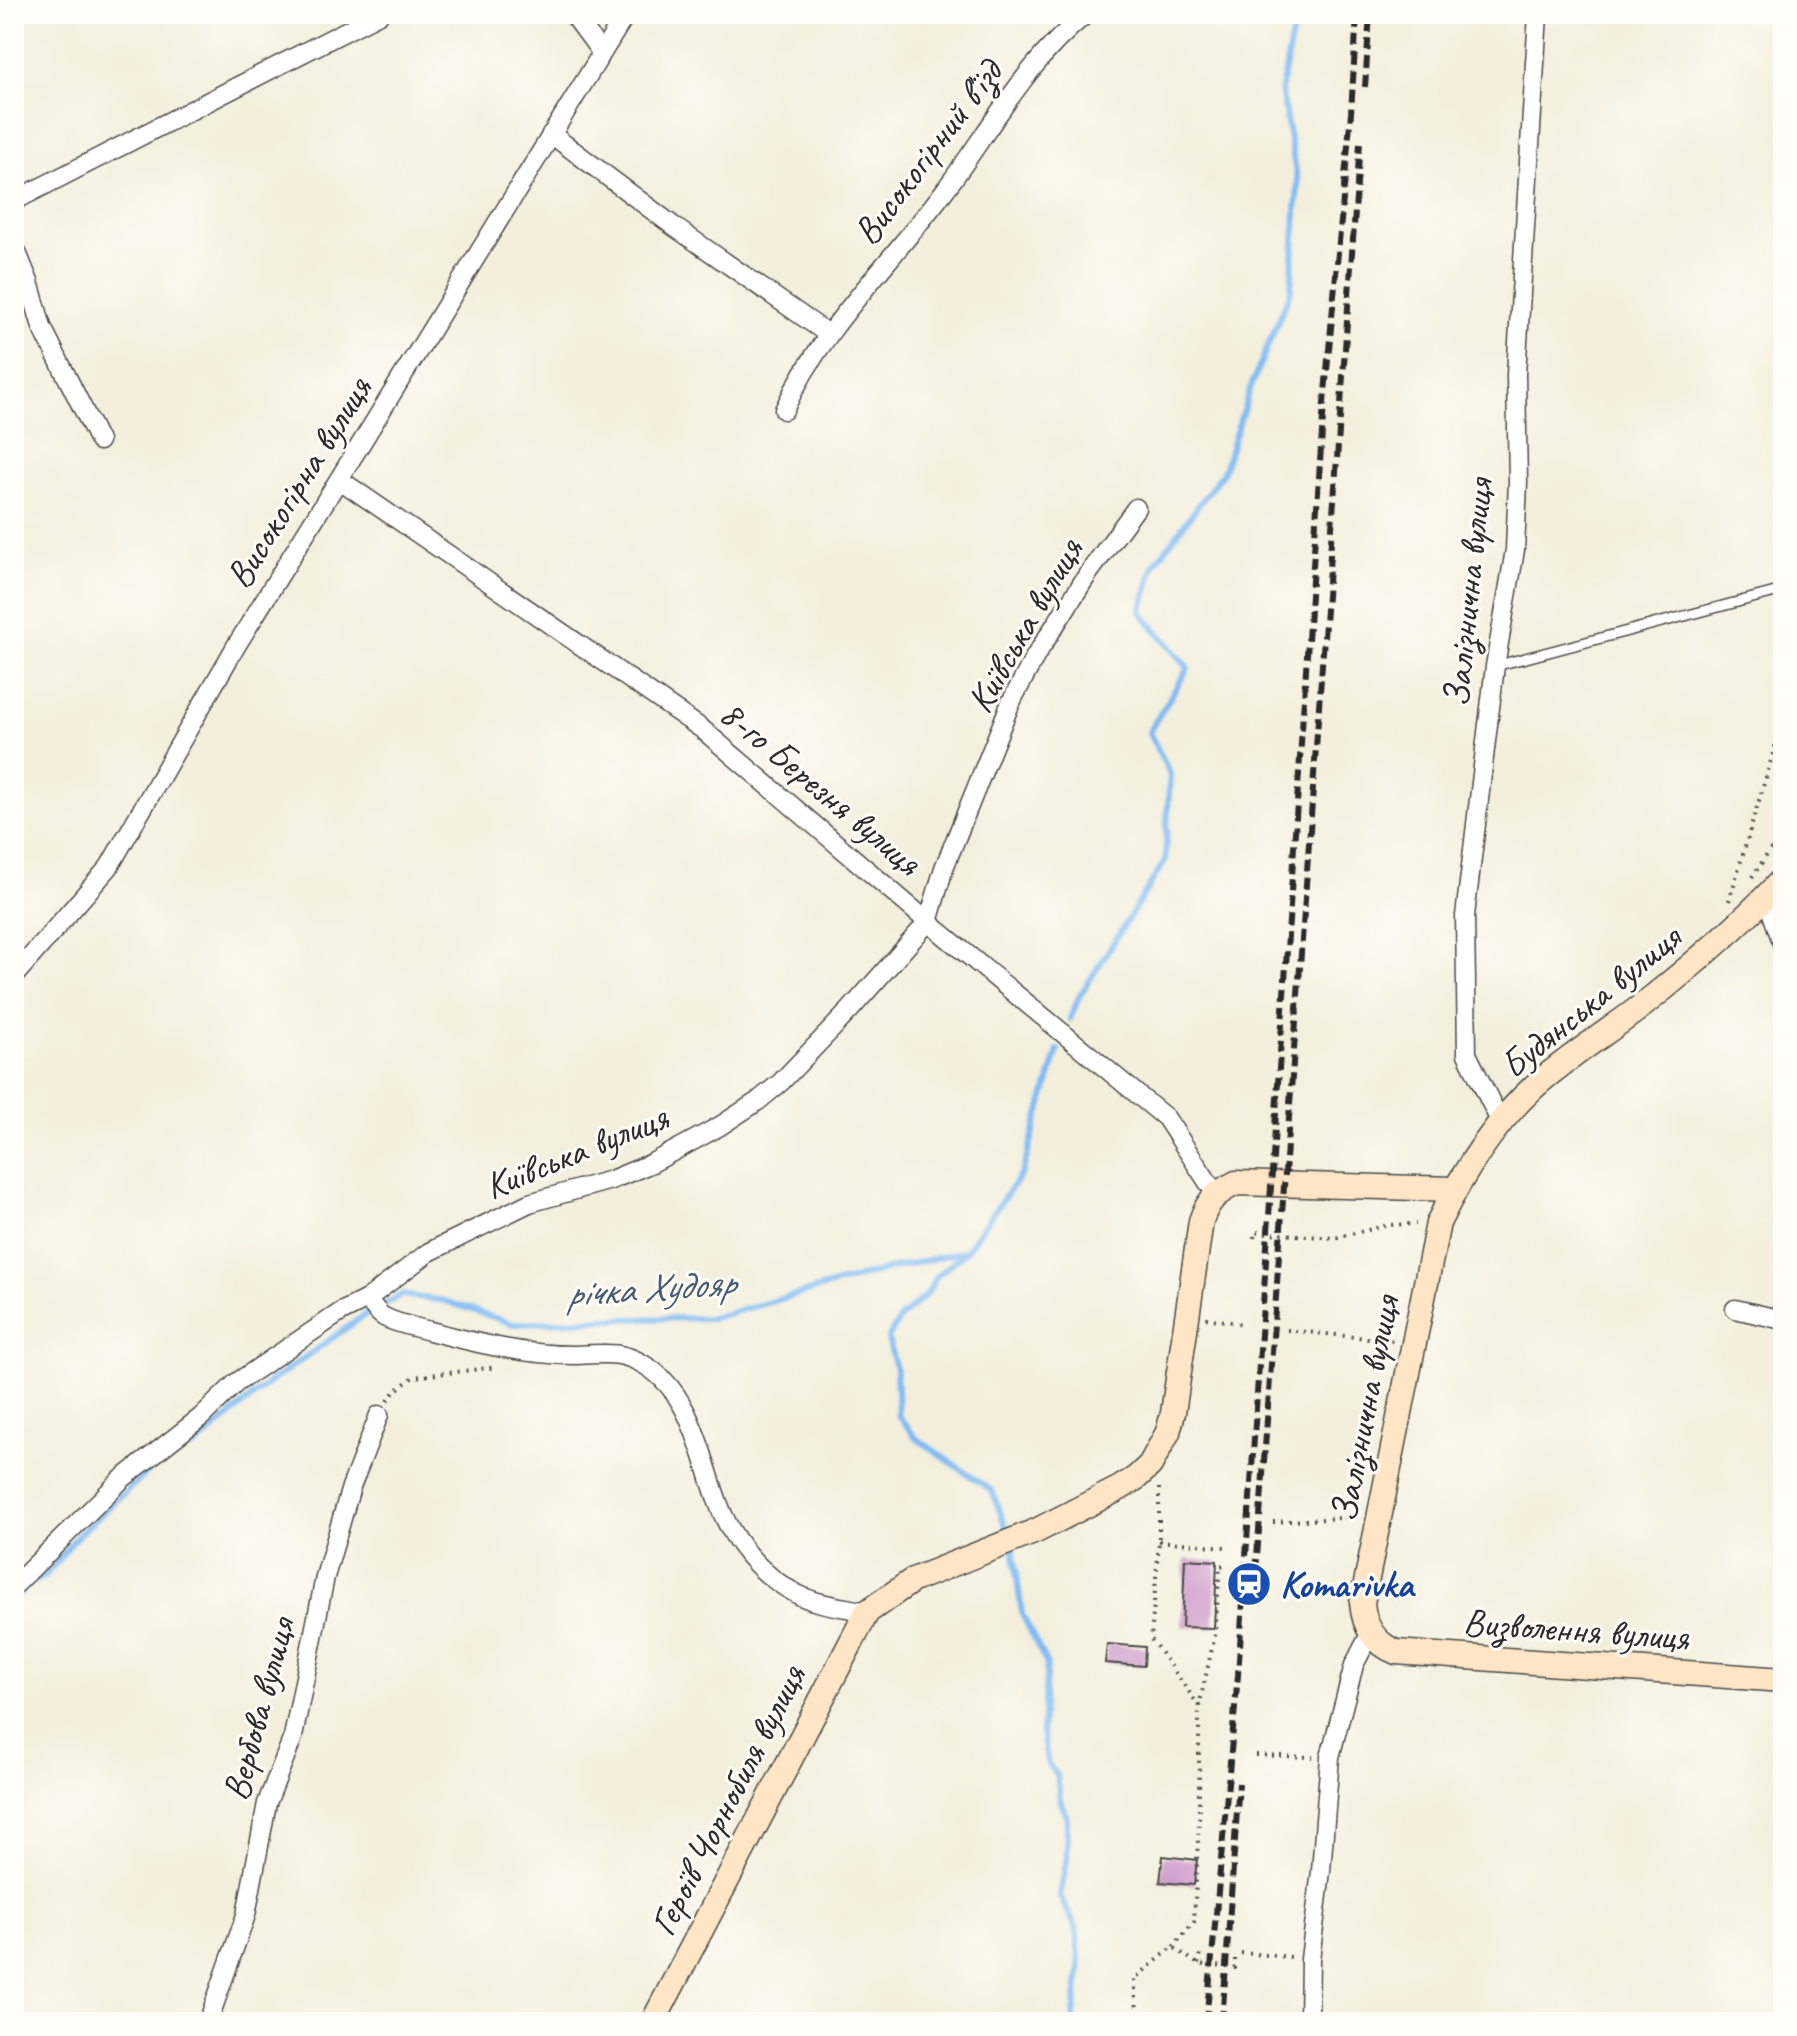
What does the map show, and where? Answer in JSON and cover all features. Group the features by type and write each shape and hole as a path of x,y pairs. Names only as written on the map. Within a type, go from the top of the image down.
{"street":[{"path":"14,201 379,14"},
{"path":"573,14 601,52"},
{"name":"Високогірна вулиця","path":"14,976 109,867 236,646 626,14"},
{"name":"Високогірний в'їзд","path":"784,410 799,377 828,334 946,189 1013,92 1038,61 1086,14"},
{"name":"Залізнична вулиця","path":"1501,1123 1467,1054 1465,916 1495,666 1515,550 1518,482 1516,375 1538,14"},
{"path":"551,134 676,228 828,334"},
{"path":"14,245 42,327 99,441"},
{"name":"8-го Березня вулиця","path":"340,480 702,729 928,922 1166,1118 1215,1193"},
{"name":"Київська вулиця","path":"14,1586 122,1479 201,1417 236,1383 341,1312 367,1299 429,1252 529,1203 611,1180 652,1163 720,1126 781,1082 928,922 944,868 1011,702 1088,574 1136,508"},
{"path":"1775,888 1783,945"},
{"name":"Будянська вулиця","path":"1455,1189 1501,1123 1535,1086 1654,995 1733,929 1775,888"},
{"path":"1215,1193 1236,1183 1455,1189"},
{"name":"Залізнична вулиця","path":"1371,1632 1362,1603 1438,1223 1455,1189"},
{"name":"Героїв Чорнобиля вулиця","path":"653,2022 867,1612 913,1580 1036,1531 1136,1478 1161,1449 1173,1413 1201,1221 1215,1193"},
{"path":"367,1299 382,1316 475,1343 561,1354 608,1351 646,1365 664,1380 679,1400 696,1435 720,1507 737,1542 769,1578 799,1596 867,1612"},
{"path":"1735,1309 1783,1320"},
{"name":"Вербова вулиця","path":"208,2022 246,1915 267,1803 293,1737 325,1577 351,1487 379,1415"},
{"path":"1309,2022 1310,1959 1330,1757 1354,1665 1371,1632"},
{"name":"Визволення вулиця","path":"1371,1632 1382,1644 1396,1652 1783,1680"}],"lane":[{"path":"1495,666 1783,590"}],"path":[{"path":"1727,905 1783,720"},
{"path":"1254,1238 1255,1232 1334,1238 1389,1225 1438,1223"},
{"path":"1289,1245 1290,1235"},
{"path":"1231,1320 1243,1324"},
{"path":"1287,1330 1414,1343"},
{"path":"379,1415 394,1392 413,1377 502,1367"},
{"path":"1273,1522 1381,1515"},
{"path":"1199,1706 1151,1639 1159,1541 1226,1547"},
{"path":"1138,2022 1134,1979 1173,1947 1194,1922 1199,1818 1199,1706 1215,1635 1220,1566 1225,1565"},
{"path":"1256,1755 1330,1757"},
{"path":"1173,1947 1198,1964 1235,1968 1235,1958"},
{"path":"1198,1964 1201,1953"},
{"path":"1241,1953 1310,1959"}],"building":[{"path":"1185,1559 1217,1561 1214,1628 1182,1627"},
{"path":"1107,1644 1145,1647 1144,1666 1105,1663"},
{"path":"1163,1856 1197,1860 1194,1885 1160,1882"}],"waterway":[{"path":"1070,1019 1079,997 1165,861 1170,774 1149,732 1188,668 1141,612 1154,565 1223,472 1250,389 1291,290 1298,183 1281,90 1296,14"},
{"path":"1009,1536 992,1491 916,1438 898,1415 896,1369 888,1338 901,1317 928,1293 936,1277 965,1252 1022,1173 1058,1050"},
{"name":"річка Худояр","path":"387,1303 401,1295 445,1301 513,1324 712,1318 961,1252"},
{"name":"річка Худояр","path":"14,1600 28,1584 45,1576 77,1536 165,1456 195,1446 266,1385 369,1312"},
{"path":"1013,1547 1022,1614 1047,1665 1042,1732 1048,1764 1057,1775 1067,1819 1067,1858 1060,1897 1076,1927 1080,1970 1073,2022"}],"railway":[{"path":"1206,2022 1238,1675 1324,403 1357,14"},
{"path":"1365,87 1370,14"},
{"path":"1256,1571 1360,143"},
{"path":"1222,2022 1239,1783"}],"place":[{"name":"Komarivka","path":"1249,1584"}]}
